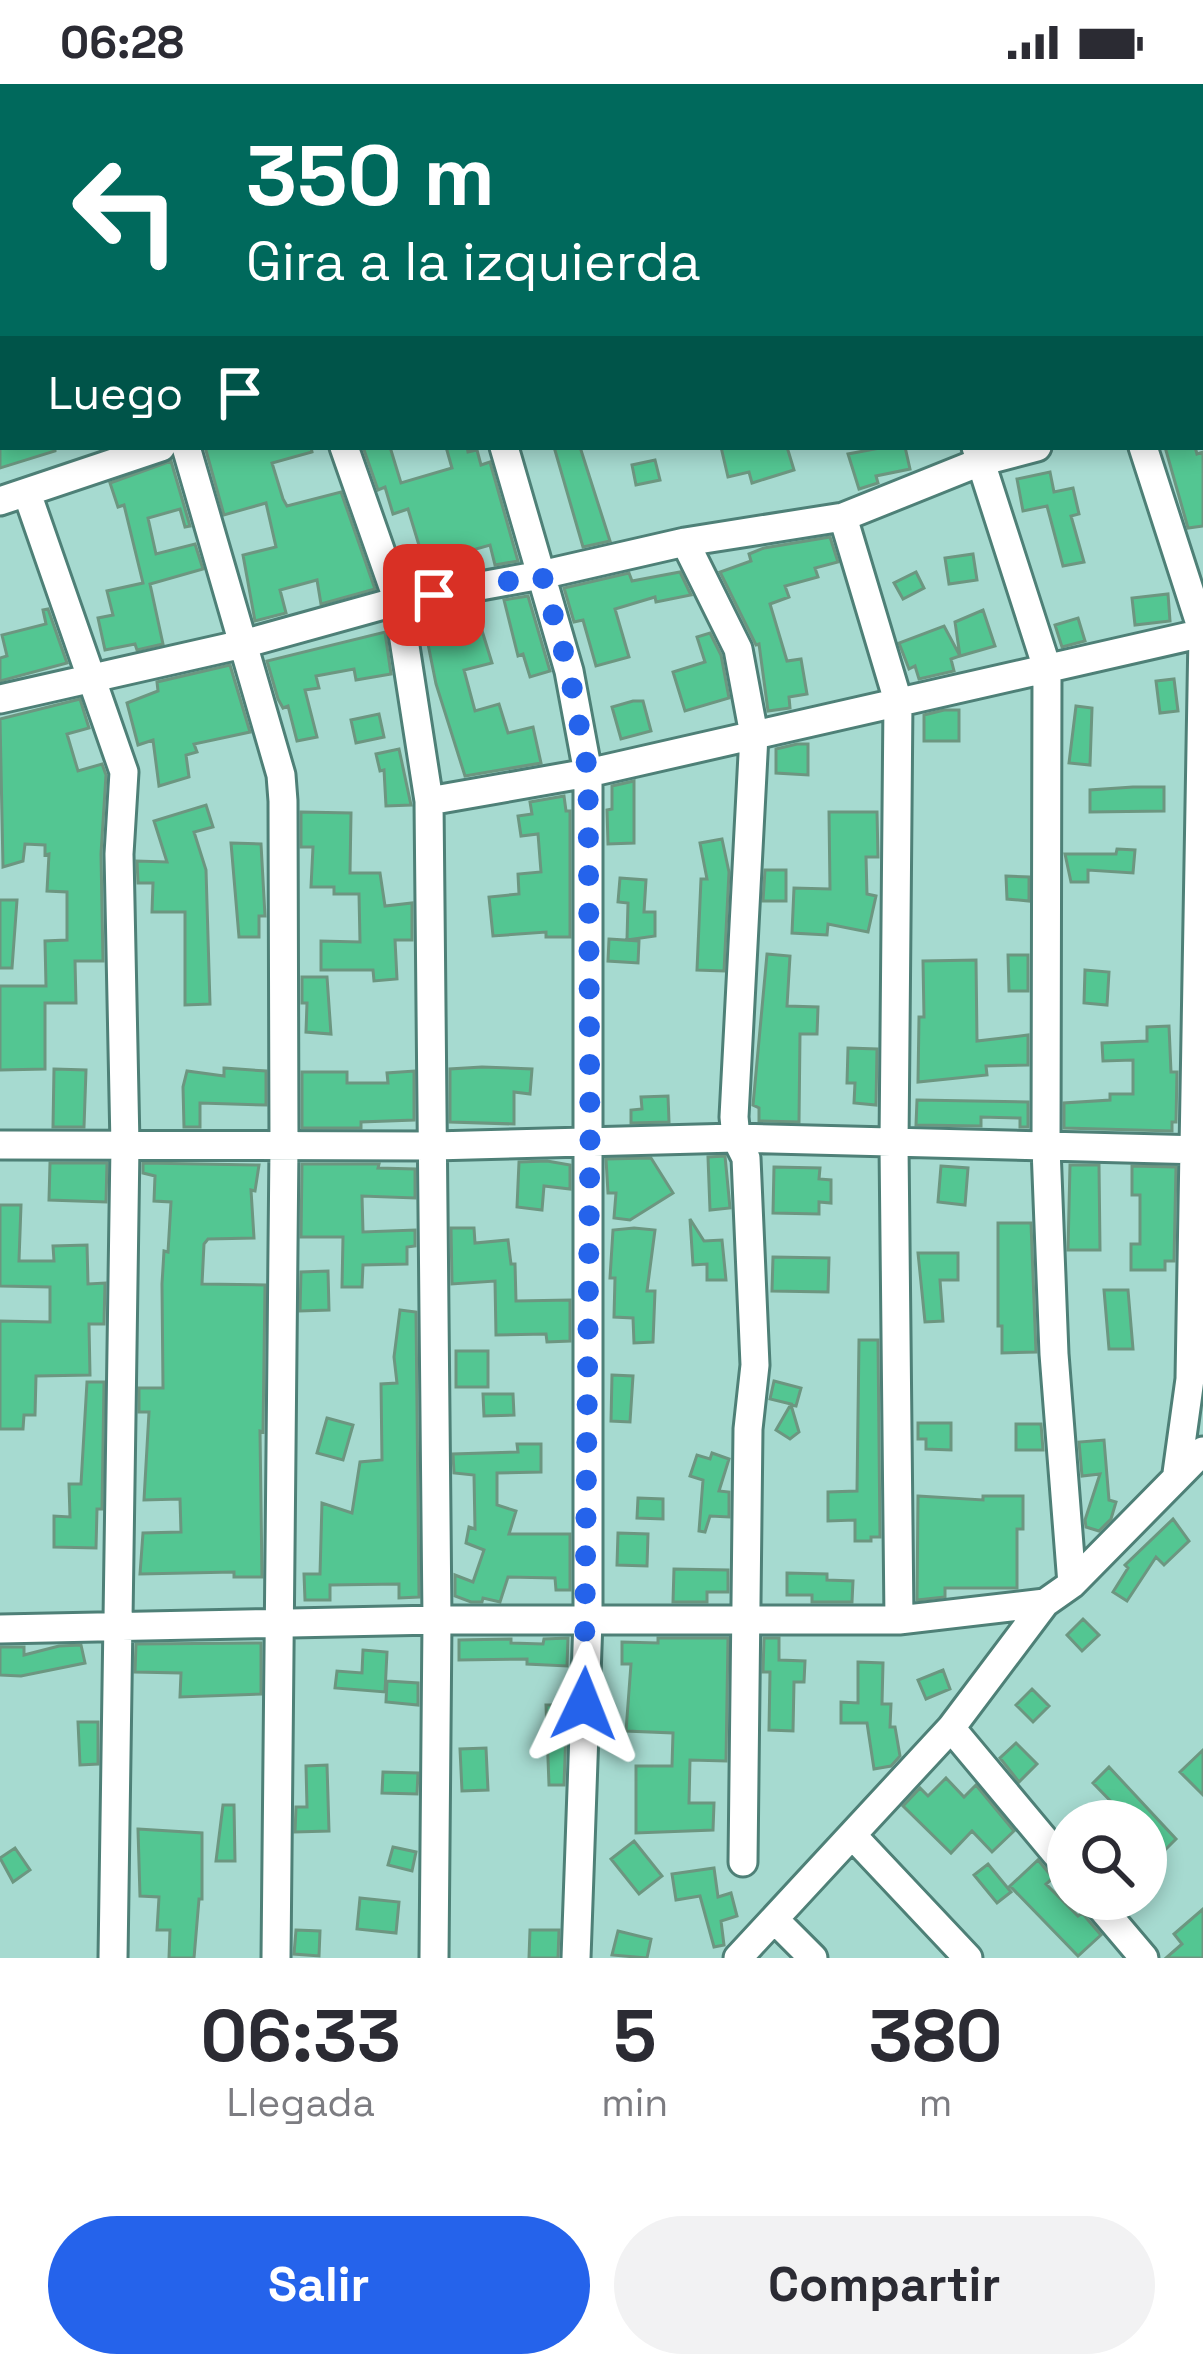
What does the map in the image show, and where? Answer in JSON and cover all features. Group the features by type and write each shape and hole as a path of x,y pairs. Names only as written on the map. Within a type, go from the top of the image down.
{"street":[{"path":"0,502 152,450"},
{"path":"187,450 281,775 284,1146 276,1958"},
{"path":"345,450 398,602 429,801 434,1958"},
{"path":"506,450 569,671 588,772 587,1620 575,1958"},
{"path":"0,699 243,644 398,602 685,542 843,517 978,454 1012,450"},
{"path":"1143,450 1203,633 1199,1150 1190,1379 1194,1421 1177,1473"},
{"path":"978,454 1047,668 1046,1148 1054,1354 1072,1584"},
{"path":"28,493 124,772 119,854 125,1145 113,1958"},
{"path":"843,517 898,701 894,1145 899,1621"},
{"path":"685,542 738,649 754,735 736,1138 746,1159 755,1364 748,1429 743,1862"},
{"path":"429,801 588,772 1203,633"},
{"path":"0,1144 434,1146 736,1138 1199,1150"},
{"path":"738,1958 951,1728 1045,1603 1072,1584 1203,1451"},
{"path":"0,1629 436,1620 899,1621 1045,1603"},
{"path":"951,1728 1047,1843"},
{"path":"854,1838 968,1958"},
{"path":"776,1919 812,1958"},
{"path":"1112,1920 1144,1958"}],"building":[{"path":"0,450 55,450 55,451 0,468"},
{"path":"206,450 312,450 272,463 283,499 287,506 341,492 375,589 321,604 317,580 280,590 286,613 255,621 243,555 276,547 266,503 224,515"},
{"path":"364,450 391,450 401,483 452,468 447,450 477,450 481,465 490,462 518,561 495,565 490,545 458,554 463,571 410,581 407,571 425,565 408,509 393,514 385,487 378,490"},
{"path":"555,450 581,450 610,541 583,547"},
{"path":"722,450 788,450 794,470 752,483 749,472 728,477"},
{"path":"906,450 910,469 876,476 878,483 859,489 848,454"},
{"path":"1166,450 1203,452 1203,526 1188,528"},
{"path":"655,460 660,480 636,485 632,465"},
{"path":"171,461 190,526 185,527 180,509 148,518 156,554 195,544 203,569 150,584 163,644 105,650 98,618 113,615 107,591 143,583 124,505 118,507 110,483"},
{"path":"1050,472 1054,492 1073,488 1079,514 1071,516 1084,562 1063,566 1047,506 1023,511 1017,479"},
{"path":"830,537 838,562 815,568 818,577 785,586 789,597 770,604 787,661 801,659 807,694 789,697 790,708 768,711 759,644 720,572 751,561 749,554 764,548"},
{"path":"973,554 977,580 949,584 945,558"},
{"path":"680,572 691,595 656,602 655,597 615,609 629,657 596,666 583,620 574,622 564,588 629,573 632,581"},
{"path":"916,572 924,588 903,599 894,583"},
{"path":"1168,594 1170,621 1135,625 1132,598"},
{"path":"528,596 550,671 530,677 523,654 518,656 504,600"},
{"path":"475,608 492,663 464,670 475,711 499,704 508,733 533,727 541,763 465,776 436,684 423,619"},
{"path":"48,609 67,663 0,681 0,658 7,656 2,635 46,624 43,610"},
{"path":"983,610 995,646 960,656 955,622"},
{"path":"1078,618 1085,641 1062,647 1055,625"},
{"path":"944,626 960,656 951,659 954,671 919,679 915,666 909,669 899,643"},
{"path":"385,632 391,674 356,680 354,669 316,676 319,688 305,690 317,737 297,741 288,706 283,708 278,699 267,661"},
{"path":"710,633 721,655 729,698 685,711 673,672 705,662 697,637"},
{"path":"230,665 250,732 194,744 197,752 186,755 189,777 159,786 153,740 138,745 127,703 158,691 157,682"},
{"path":"1174,679 1178,711 1160,713 1156,681"},
{"path":"80,699 89,728 67,734 78,771 102,764 106,775 101,854 103,961 75,961 76,1003 45,1003 45,1069 0,1070 0,986 46,986 45,941 67,940 67,892 47,891 49,854 45,855 45,845 25,844 23,861 3,867 0,719"},
{"path":"643,701 651,731 621,739 612,707"},
{"path":"1076,706 1092,708 1090,765 1069,763"},
{"path":"959,710 959,741 924,741 924,715"},
{"path":"379,714 384,737 356,743 351,720"},
{"path":"808,744 808,775 776,773 776,749"},
{"path":"399,749 411,805 386,806 384,770 380,771 376,754"},
{"path":"634,781 634,843 608,844 612,786"},
{"path":"1164,787 1164,811 1090,812 1090,790"},
{"path":"564,796 566,811 570,811 570,937 546,937 546,932 493,936 489,897 519,894 518,874 541,872 538,834 521,836 518,816 532,814 530,802"},
{"path":"206,805 213,827 194,832 206,870 210,1004 185,1005 185,912 152,912 153,883 138,883 137,861 167,862 154,821"},
{"path":"301,812 351,813 350,873 380,873 385,906 412,903 412,940 395,940 397,979 374,981 373,970 321,970 321,941 360,942 359,894 334,894 334,887 311,887 313,847 301,847"},
{"path":"829,812 877,812 878,857 866,857 867,894 876,896 868,932 828,924 827,935 792,933 794,888 830,889"},
{"path":"722,839 729,872 724,971 697,970 701,879 707,879 700,843"},
{"path":"231,843 261,844 265,916 259,916 259,937 239,937"},
{"path":"1117,849 1135,850 1133,873 1088,870 1088,882 1071,882 1065,854 1116,854"},
{"path":"765,870 786,870 786,901 763,901"},
{"path":"1006,876 1029,877 1029,901 1007,899"},
{"path":"620,878 646,880 644,912 655,912 655,936 627,940 628,903 618,902"},
{"path":"0,900 17,900 12,968 0,968"},
{"path":"609,939 639,941 638,963 608,961"},
{"path":"767,954 790,956 787,1006 818,1007 817,1034 800,1034 799,1122 759,1121 759,1108 753,1105"},
{"path":"1008,955 1028,955 1028,991 1009,991"},
{"path":"976,960 977,1041 1028,1035 1028,1065 986,1066 987,1075 918,1082 923,961"},
{"path":"1085,970 1109,972 1107,1005 1084,1003"},
{"path":"302,977 327,977 331,1034 306,1032"},
{"path":"1169,1026 1171,1072 1177,1072 1172,1131 1064,1128 1064,1103 1133,1094 1133,1060 1103,1061 1102,1043 1147,1041 1147,1027"},
{"path":"848,1048 877,1049 876,1105 854,1103 855,1083 847,1083"},
{"path":"224,1068 266,1071 266,1105 200,1103 200,1127 184,1127 187,1071 224,1076"},
{"path":"54,1069 86,1070 84,1127 53,1127"},
{"path":"450,1069 532,1069 530,1094 514,1092 514,1124 450,1122"},
{"path":"414,1071 414,1120 361,1122 361,1128 302,1128 302,1072 347,1072 347,1083 388,1083 387,1073"},
{"path":"668,1096 669,1122 631,1123 631,1110 642,1109 641,1097"},
{"path":"917,1100 1028,1102 1028,1127 1020,1127 1020,1118 981,1117 981,1126 916,1125"},
{"path":"725,1156 730,1208 710,1210 708,1157"},
{"path":"651,1158 673,1193 630,1220 614,1218 616,1193 608,1193 606,1159"},
{"path":"519,1162 570,1165 570,1189 544,1186 542,1210 517,1207"},
{"path":"50,1163 107,1163 106,1202 49,1200"},
{"path":"143,1163 259,1165 255,1191 251,1190 254,1238 208,1239 202,1284 265,1285 262,1577 234,1577 234,1572 140,1574 143,1533 181,1532 180,1499 144,1500 149,1412 139,1412 139,1388 163,1388 162,1284 171,1202 154,1201 155,1176 143,1173"},
{"path":"302,1164 415,1169 415,1198 362,1196 363,1232 415,1230 415,1246 407,1247 407,1264 363,1265 362,1287 342,1287 343,1237 301,1237"},
{"path":"1070,1165 1099,1165 1100,1250 1068,1250"},
{"path":"941,1166 968,1168 965,1205 938,1202"},
{"path":"1132,1166 1176,1167 1174,1261 1165,1261 1165,1270 1131,1270 1131,1244 1140,1244 1140,1195 1132,1195"},
{"path":"774,1167 820,1168 819,1179 831,1180 831,1203 819,1202 819,1214 773,1213"},
{"path":"0,1205 21,1205 19,1261 54,1261 53,1246 87,1245 88,1284 105,1283 104,1324 89,1324 90,1375 36,1376 35,1415 24,1415 23,1429 0,1429 0,1321 50,1322 50,1287 0,1286"},
{"path":"690,1219 704,1241 722,1240 726,1280 707,1280 707,1264 693,1265"},
{"path":"998,1223 1031,1223 1036,1352 1002,1353"},
{"path":"451,1228 474,1228 475,1243 508,1240 511,1264 515,1264 516,1301 570,1300 570,1341 547,1342 546,1334 496,1335 495,1281 452,1284"},
{"path":"613,1230 655,1230 647,1291 655,1291 653,1342 634,1343 633,1318 614,1317"},
{"path":"918,1253 958,1253 958,1280 940,1280 943,1321 925,1322"},
{"path":"773,1257 829,1258 828,1292 772,1291"},
{"path":"328,1271 329,1310 300,1311 301,1272"},
{"path":"1104,1290 1128,1290 1133,1349 1109,1349"},
{"path":"400,1310 416,1312 419,1597 399,1598 399,1584 330,1585 330,1600 305,1600 304,1574 320,1574 322,1503 352,1513 360,1462 382,1460 381,1384 397,1383 394,1357"},
{"path":"859,1340 878,1340 880,1537 871,1537 871,1541 855,1541 855,1520 828,1521 828,1492 857,1491"},
{"path":"456,1351 488,1351 488,1387 456,1387"},
{"path":"612,1375 633,1376 630,1422 611,1421"},
{"path":"774,1381 801,1388 796,1406 791,1405 799,1432 790,1439 776,1430 791,1404 770,1399"},
{"path":"87,1382 104,1382 102,1509 97,1509 96,1548 54,1547 54,1516 70,1517 69,1484 81,1484"},
{"path":"483,1394 513,1394 514,1415 484,1416"},
{"path":"327,1418 353,1425 343,1460 317,1453"},
{"path":"918,1423 951,1423 951,1450 926,1449 926,1439 918,1439"},
{"path":"1016,1424 1041,1424 1043,1450 1016,1450"},
{"path":"1104,1440 1109,1500 1116,1502 1111,1519 1099,1531 1086,1527 1085,1520 1100,1474 1082,1476 1079,1442"},
{"path":"517,1444 541,1444 541,1472 497,1473 497,1505 516,1511 509,1534 570,1534 570,1590 556,1590 555,1578 508,1577 500,1602 483,1598 471,1602 455,1596 455,1575 473,1582 484,1550 466,1543 469,1527 475,1529 474,1475 454,1473 453,1454 518,1452"},
{"path":"712,1453 729,1459 719,1491 729,1492 729,1517 710,1516 705,1532 699,1531 703,1480 690,1476 697,1455 710,1459"},
{"path":"918,1496 983,1500 983,1496 1023,1496 1023,1529 1017,1529 1017,1588 945,1588 945,1597 917,1600"},
{"path":"638,1498 663,1499 663,1519 637,1518"},
{"path":"1173,1519 1189,1541 1164,1565 1156,1557 1127,1601 1113,1592 1128,1568 1125,1565"},
{"path":"618,1533 648,1534 647,1566 617,1565"},
{"path":"674,1569 728,1570 728,1592 707,1592 707,1602 673,1602"},
{"path":"787,1573 827,1574 827,1580 853,1581 852,1602 812,1602 812,1595 787,1595"},
{"path":"1083,1619 1099,1635 1082,1651 1067,1635"},
{"path":"568,1638 567,1666 527,1664 527,1659 459,1660 459,1640 543,1644 544,1639"},
{"path":"658,1638 728,1638 726,1761 690,1760 689,1803 714,1803 713,1830 636,1833 636,1766 672,1766 673,1733 626,1731 631,1664 622,1664 622,1642 658,1643"},
{"path":"764,1638 779,1638 779,1660 805,1661 804,1682 794,1682 793,1731 769,1730 770,1672 763,1672"},
{"path":"261,1643 261,1694 180,1697 181,1673 135,1672 136,1644"},
{"path":"81,1645 85,1663 21,1676 0,1675 0,1647 24,1647 24,1655"},
{"path":"363,1650 387,1652 385,1692 335,1688 337,1671 362,1673"},
{"path":"858,1662 883,1663 882,1704 891,1704 890,1727 895,1727 900,1756 891,1766 874,1769 867,1723 841,1723 841,1702 858,1703"},
{"path":"943,1670 950,1689 926,1699 918,1680"},
{"path":"387,1681 418,1683 418,1705 386,1702"},
{"path":"1032,1689 1049,1706 1033,1722 1016,1705"},
{"path":"546,1705 567,1705 564,1785 549,1785"},
{"path":"78,1722 98,1722 98,1764 80,1765"},
{"path":"1016,1743 1037,1764 1019,1782 1000,1758"},
{"path":"486,1748 488,1790 462,1791 460,1749"},
{"path":"1203,1750 1203,1795 1180,1772"},
{"path":"327,1765 329,1831 295,1832 296,1807 307,1807 306,1766"},
{"path":"1109,1767 1140,1800 1110,1800 1093,1783"},
{"path":"383,1772 418,1773 417,1794 382,1793"},
{"path":"946,1778 964,1797 976,1785 1014,1831 992,1852 972,1831 951,1853 903,1806 920,1788 928,1796"},
{"path":"223,1805 234,1805 235,1861 216,1861"},
{"path":"138,1829 202,1833 202,1899 194,1958 169,1958 170,1930 157,1930 159,1897 140,1896"},
{"path":"634,1841 662,1876 639,1894 611,1859"},
{"path":"393,1847 416,1852 412,1871 388,1865"},
{"path":"15,1848 30,1870 13,1882 0,1858"},
{"path":"1038,1860 1047,1871 1047,1920 1088,1920 1101,1935 1078,1956 1010,1886"},
{"path":"988,1864 1011,1892 997,1903 974,1875"},
{"path":"714,1868 718,1897 731,1893 737,1916 721,1921 724,1945 714,1947 700,1896 676,1900 672,1874"},
{"path":"360,1898 399,1902 396,1933 357,1929"},
{"path":"1203,1909 1203,1958 1166,1958 1182,1944 1174,1934"},
{"path":"296,1930 320,1931 319,1956 294,1954"},
{"path":"530,1930 559,1930 558,1958 529,1958"},
{"path":"618,1931 651,1939 647,1958 612,1955"}],"route":[{"path":"434,595 542,575 569,671 588,772 584,1704"}]}
